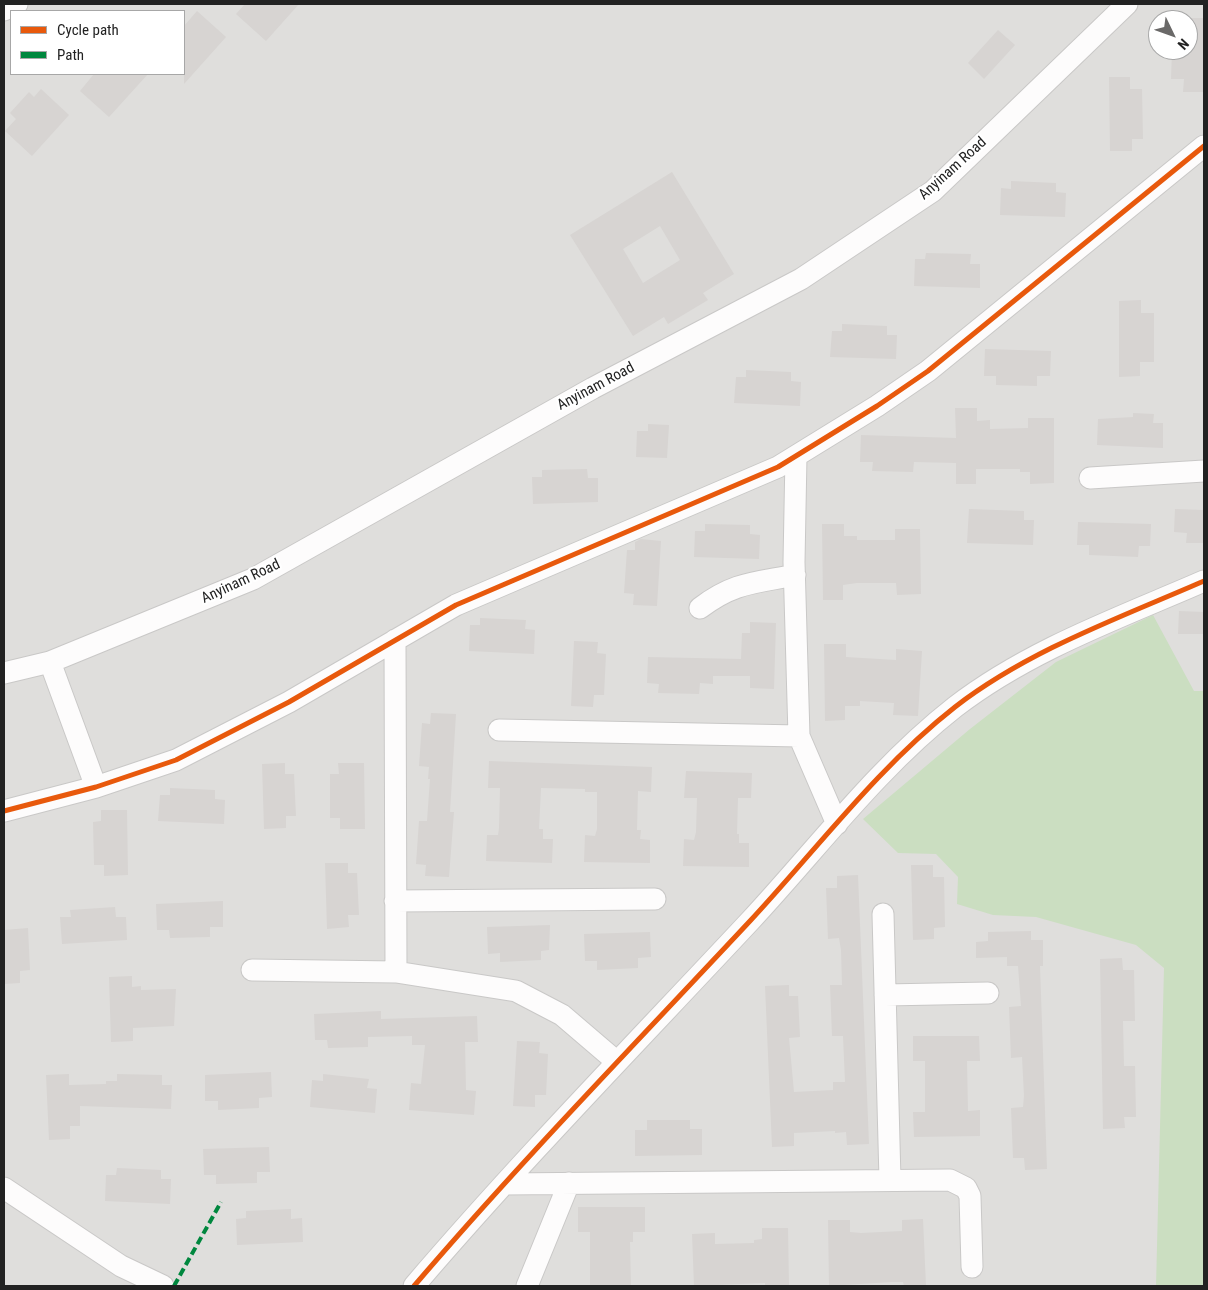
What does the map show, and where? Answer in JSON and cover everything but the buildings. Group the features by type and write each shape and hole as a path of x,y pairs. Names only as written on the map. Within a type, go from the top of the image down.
{"street":[{"path":"4,10 18,4"},
{"name":"Anyinam Road","path":"4,673 50,662 253,579 593,388 801,279 933,191 1127,4"},
{"path":"4,811 96,787 176,760 289,702 456,605 778,467 877,406 928,371 1204,146"},
{"path":"796,456 795,575 799,736 838,824"},
{"path":"1090,478 1204,471"},
{"path":"700,608 717,595 734,586 795,575"},
{"path":"414,1286 504,1184 838,824 886,769 963,702 1035,655 1204,580"},
{"path":"395,640 396,972"},
{"path":"50,662 96,787"},
{"path":"499,730 799,736"},
{"path":"395,901 655,899"},
{"path":"883,914 890,1180"},
{"path":"252,970 396,972 516,991 562,1015 617,1062"},
{"path":"885,995 988,993"},
{"path":"504,1184 950,1180 966,1188 970,1196 972,1267"},
{"path":"527,1286 569,1183"},
{"path":"4,1188 121,1266 163,1286"}],"shaded area":[{"path":"4,4 1204,4 1204,1286 4,1286"}],"green space":[{"path":"1153,615 1194,691 1204,691 1204,1286 1156,1286 1164,968 1136,945 1036,917 993,915 957,904 958,877 936,854 898,853 863,819 970,729 1056,662"}],"marked path":[{"path":"174,1286 221,1202"}],"cycle path":[{"path":"4,811 96,787 176,760 289,702 456,605 778,467 877,406 928,371 1204,146"},
{"path":"414,1286 496,1193 775,894 848,810 899,756 927,731 955,707 1013,668 1075,636 1204,581"}]}
